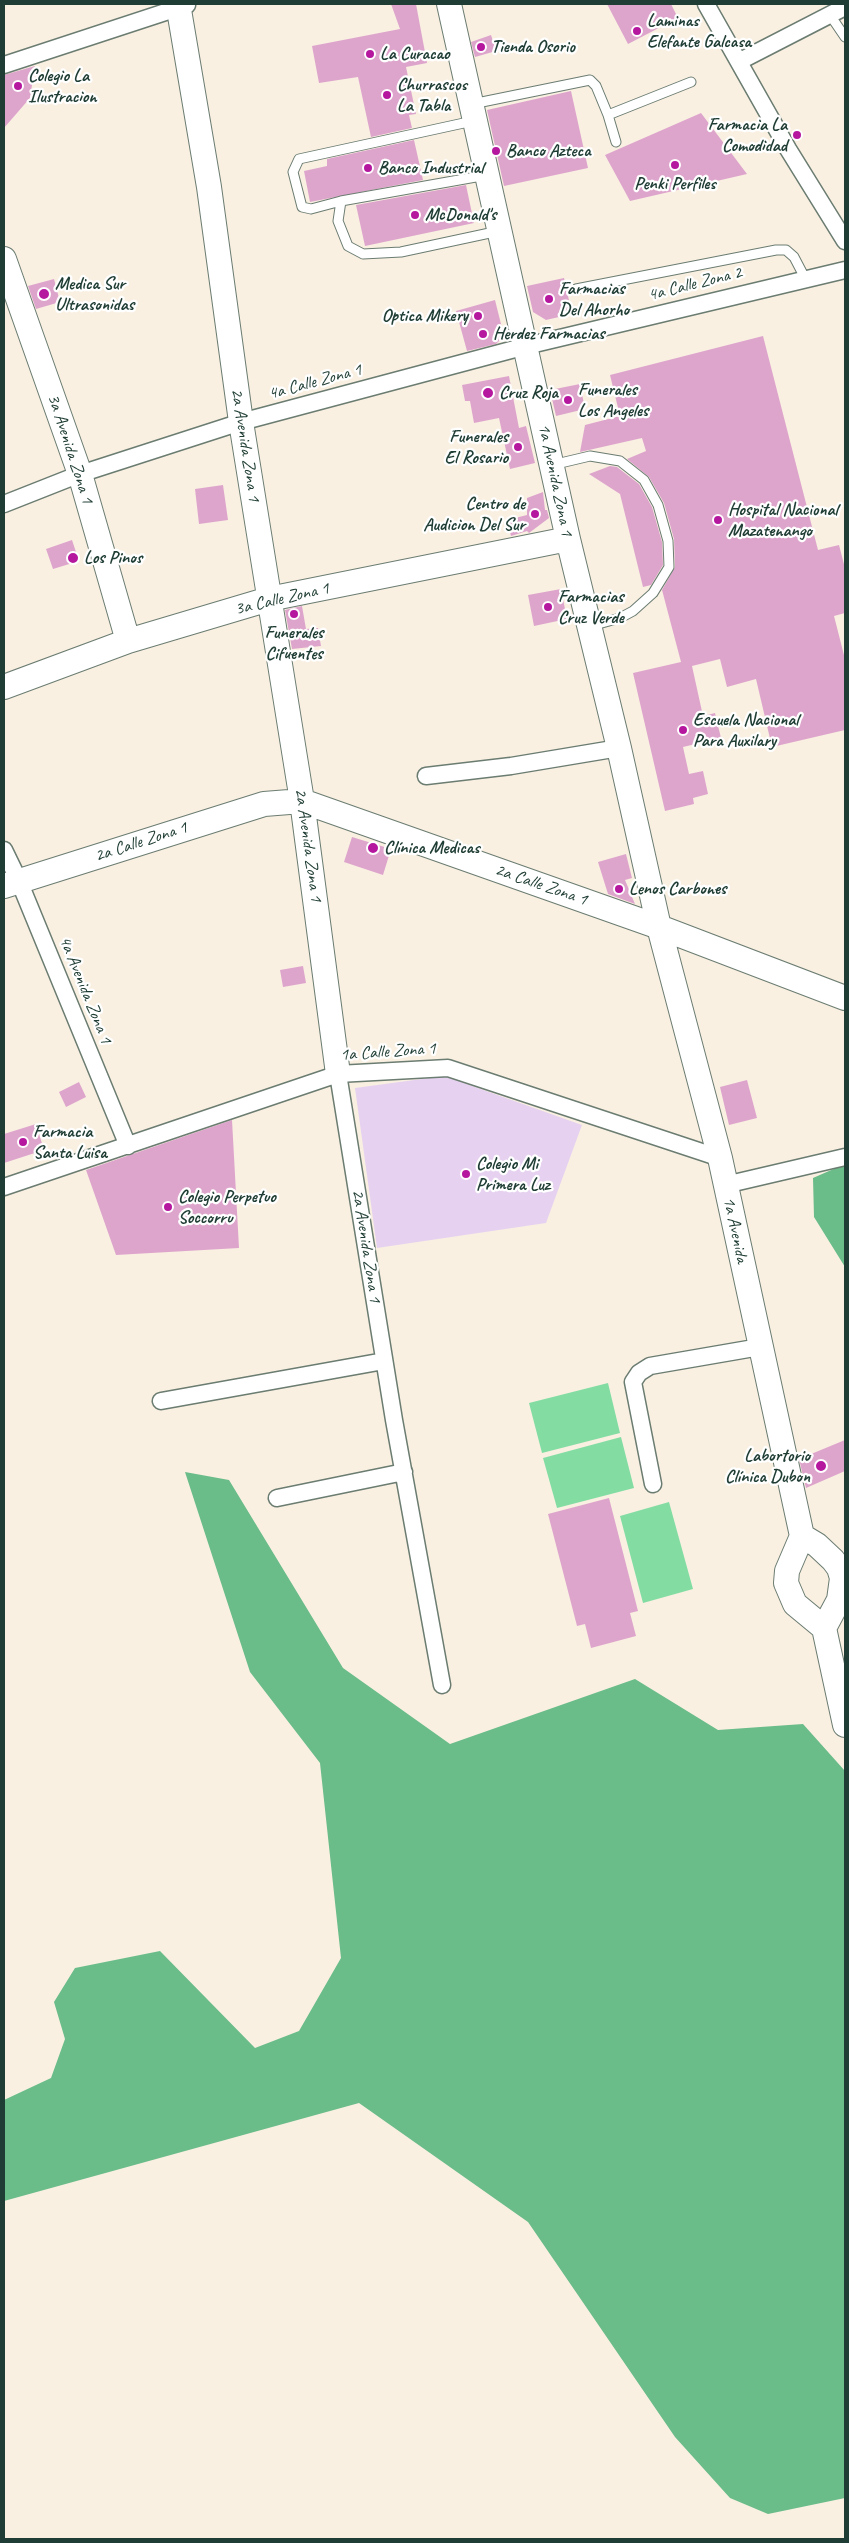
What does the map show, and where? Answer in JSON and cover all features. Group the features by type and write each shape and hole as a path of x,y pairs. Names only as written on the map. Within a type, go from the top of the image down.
{"street":[{"name":"1a Avenida Zona 1","path":"449,4 568,539 619,748 659,927"},
{"path":"706,4 740,61 788,149 845,241"},
{"path":"4,65 182,5"},
{"name":"2a Avenida Zona 1","path":"182,5 241,422 302,801 338,1074 384,1361 442,1685"},
{"path":"740,61 845,7"},
{"name":"3a Avenida Zona 1","path":"4,260 80,474 128,641"},
{"name":"4a Calle Zona 2","path":"526,346 845,270"},
{"name":"4a Calle Zona 1","path":"4,504 80,474 241,422 526,346"},
{"name":"3a Calle Zona 1","path":"4,687 128,641 269,599 568,539"},
{"path":"426,776 510,766 619,748"},
{"name":"2a Calle Zona 1","path":"11,883 264,804 302,801 659,927 845,998"},
{"name":"4a Avenida Zona 1","path":"4,850 11,883 128,1146"},
{"name":"1a Avenida","path":"659,927 720,1158 800,1541"},
{"name":"1a Calle Zona 1","path":"4,1187 338,1074 448,1068 720,1158"},
{"path":"725,1185 845,1157"},
{"path":"652,1484 633,1382 639,1372 650,1366 760,1347"},
{"path":"161,1401 384,1361"},
{"path":"277,1498 404,1472"},
{"path":"824,1628 840,1600 842,1578 839,1568 833,1560 800,1541 787,1571 786,1583 790,1594 802,1612 824,1628 845,1725"}],"lane":[{"path":"830,15 845,37"},
{"path":"488,175 341,201 311,209 302,207 293,172 299,159 590,80 596,86 608,115 616,142"},
{"path":"608,115 692,82"},
{"path":"341,201 338,220 348,246 363,254 401,252 500,230"},
{"path":"576,289 781,250 786,250 794,257 805,278"},
{"path":"552,465 590,456 620,460 644,480 658,505 668,541 669,567 652,593 633,611 620,618 589,627"}],"shaded area":[{"name":"Colegio Mi Primera Luz","path":"444,1076 582,1125 546,1223 377,1248 355,1088"}],"green space":[{"path":"845,1164 845,1267 814,1217 813,1178"},
{"path":"608,1383 620,1433 542,1453 529,1403"},
{"path":"621,1437 634,1488 557,1508 543,1458"},
{"path":"185,1472 229,1480 343,1668 450,1744 635,1679 718,1730 803,1724 845,1771 845,2498 768,2514 730,2498 675,2437 528,2222 359,2103 4,2201 4,2100 51,2078 65,2039 54,2002 75,1968 160,1951 255,2048 299,2031 341,1958 320,1763 250,1672"},
{"path":"669,1502 693,1589 643,1603 620,1516"}],"building":[{"path":"391,4 416,4 427,63 406,67 416,114 409,115 412,128 371,137 358,77 319,83 312,46 400,29"},
{"name":"Laminas Elefante Galcasa","path":"607,4 671,4 678,18 628,44"},
{"name":"Tienda Osorio","path":"491,35 496,51 475,57 471,42"},
{"name":"Colegio La Ilustracion","path":"35,66 30,98 4,128 4,75"},
{"path":"571,91 588,168 504,186 487,110"},
{"name":"Penki Perfiles","path":"701,113 747,174 630,201 605,155"},
{"name":"Banco Industrial","path":"414,140 423,180 310,202 304,171 327,166 327,159"},
{"name":"McDonald's","path":"466,185 474,223 365,246 356,205"},
{"name":"Farmacias Del Ahorho","path":"564,278 572,314 546,320 533,312 527,286"},
{"name":"Medica Sur Ultrasonidas","path":"54,279 60,302 36,309 28,286"},
{"path":"495,300 504,336 496,344 467,351 456,311"},
{"name":"Hospital Nacional Mazatenango","path":"763,336 818,550 839,545 845,568 845,613 834,616 845,659 845,730 772,747 756,679 727,687 720,659 692,666 703,716 715,713 721,738 683,747 689,774 703,771 708,794 693,798 694,804 665,811 633,673 681,662 662,590 675,567 674,539 664,503 649,477 627,459 646,451 642,438 580,452 585,425 620,416 610,375"},
{"path":"509,376 519,428 526,426 535,463 510,469 499,418 474,423 470,401 465,401 462,385"},
{"name":"Funerales Los Angeles","path":"580,384 585,409 556,416 550,390"},
{"path":"610,466 617,467 639,484 652,507 662,542 663,565 651,585 643,587 620,494 589,474"},
{"path":"223,485 228,520 199,524 195,489"},
{"name":"Centro de Audicion Del Sur","path":"543,492 545,510 547,510 549,518 529,533 527,531 511,536 507,520 527,515 527,498"},
{"path":"72,540 79,561 53,569 46,549"},
{"name":"Farmacias Cruz Verde","path":"561,589 567,619 534,626 528,595"},
{"path":"302,606 306,629 318,628 321,646 292,649 285,610"},
{"path":"352,837 391,849 383,875 344,862"},
{"path":"626,854 632,878 625,880 635,904 608,894 598,862"},
{"path":"303,966 306,983 283,987 280,970"},
{"path":"747,1080 757,1118 729,1125 720,1087"},
{"path":"79,1082 86,1097 66,1107 59,1092"},
{"name":"Colegio Perpetuo Soccorru","path":"232,1120 239,1248 116,1255 86,1170"},
{"name":"Farmacia Santa Luisa","path":"36,1124 44,1150 4,1163 4,1134"},
{"name":"Labortorio Clínica Dubon","path":"845,1440 845,1471 806,1488 799,1459"},
{"path":"609,1498 638,1611 630,1613 636,1636 591,1648 585,1624 577,1626 548,1514"}],"place":[{"name":"Laminas Elefante Galcasa","path":"637,31"},
{"name":"Tienda Osorio","path":"481,47"},
{"name":"La Curacao","path":"370,54"},
{"name":"Colegio La Ilustracion","path":"18,86"},
{"name":"Churrascos La Tabla","path":"387,95"},
{"name":"Farmacia La Comodidad","path":"797,135"},
{"name":"Banco Azteca","path":"496,151"},
{"name":"Penki Perfiles","path":"675,165"},
{"name":"Banco Industrial","path":"368,168"},
{"name":"McDonald's","path":"415,215"},
{"name":"Medica Sur Ultrasonidas","path":"44,294"},
{"name":"Farmacias Del Ahorho","path":"549,299"},
{"name":"Optica Mikery","path":"478,316"},
{"name":"Herdez Farmacias","path":"483,334"},
{"name":"Cruz Roja","path":"488,393"},
{"name":"Funerales Los Angeles","path":"568,400"},
{"name":"Funerales El Rosario","path":"518,447"},
{"name":"Centro de Audicion Del Sur","path":"535,514"},
{"name":"Hospital Nacional Mazatenango","path":"718,520"},
{"name":"Los Pinos","path":"73,558"},
{"name":"Farmacias Cruz Verde","path":"548,607"},
{"name":"Funerales Cifuentes","path":"294,614"},
{"name":"Escuela Nacional Para Auxilary","path":"683,730"},
{"name":"Clínica Medicas","path":"373,848"},
{"name":"Lenos Carbones","path":"619,889"},
{"name":"Farmacia Santa Luisa","path":"23,1142"},
{"name":"Colegio Mi Primera Luz","path":"466,1174"},
{"name":"Colegio Perpetuo Soccorru","path":"168,1207"},
{"name":"Labortorio Clínica Dubon","path":"821,1466"}]}
